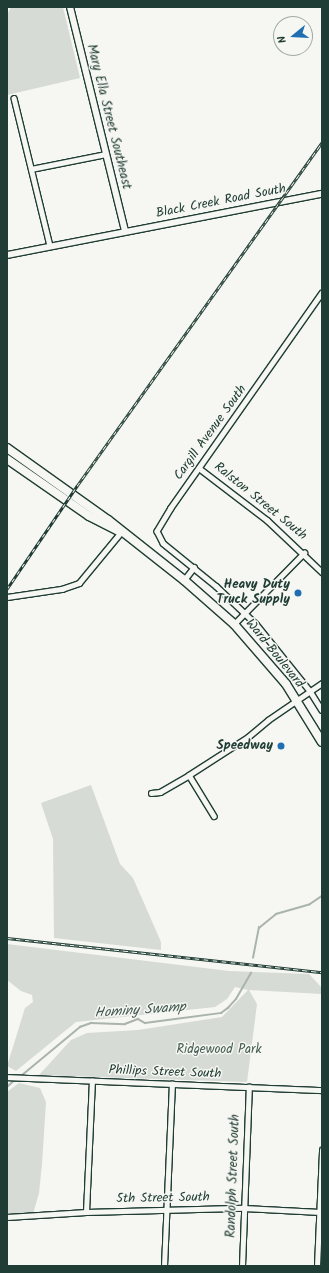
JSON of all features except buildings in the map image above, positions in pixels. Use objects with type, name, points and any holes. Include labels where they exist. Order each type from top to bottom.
[{"type":"highway","name":"Ward Boulevard","points":[[7,448],[108,520],[121,532],[184,580],[234,624],[266,659],[296,700],[322,742]]},
{"type":"highway","name":"Ward Boulevard","points":[[7,459],[89,516],[109,528],[121,532]]},
{"type":"street","name":"Mary Ella Street Southeast","points":[[70,7],[125,231]]},
{"type":"street","points":[[14,98],[50,246]]},
{"type":"street","points":[[31,169],[106,154]]},
{"type":"street","name":"Black Creek Road South","points":[[7,255],[322,194]]},
{"type":"street","name":"Cargill Avenue South","points":[[194,567],[163,543],[158,531],[322,293]]},
{"type":"street","name":"Ralston Street South","points":[[200,468],[304,553],[322,572]]},
{"type":"street","points":[[7,597],[62,589],[79,583],[121,532]]},
{"type":"street","points":[[234,624],[304,553]]},
{"type":"street","points":[[184,580],[194,567],[245,612],[310,691],[322,710]]},
{"type":"street","points":[[151,793],[160,792],[189,775],[248,737],[296,700],[322,683]]},
{"type":"street","points":[[189,775],[214,816]]},
{"type":"street","name":"Phillips Street South","points":[[7,1077],[322,1090]]},
{"type":"street","points":[[86,1212],[92,1081]]},
{"type":"street","points":[[164,1266],[172,1084]]},
{"type":"street","name":"Randolph Street South","points":[[242,1266],[249,1087]]},
{"type":"street","points":[[318,1266],[322,1150]]},
{"type":"street","name":"5th Street South","points":[[7,1217],[86,1212],[244,1208],[320,1212]]},
{"type":"green space","points":[[11,7],[63,7],[80,78],[7,95],[7,15]]},
{"type":"green space","points":[[91,785],[120,864],[133,878],[161,942],[161,950],[54,938],[53,839],[41,803]]},
{"type":"green space","name":"Ridgewood Park","points":[[7,944],[229,971],[309,974],[322,988],[322,994],[249,990],[257,1004],[247,1082],[39,1075],[71,1040],[87,1033],[138,1030],[222,1017],[248,990],[235,987],[227,999],[215,1007],[76,1022],[16,1071],[7,1066],[25,1008],[33,1002],[32,995],[21,991],[7,980]]},
{"type":"green space","points":[[19,1083],[40,1088],[46,1102],[42,1164],[39,1193],[33,1214],[7,1217],[7,1092]]},
{"type":"waterway","name":"Hominy Swamp","points":[[253,958],[259,928],[276,914],[310,904],[322,896]]},
{"type":"waterway","name":"Hominy Swamp","points":[[21,1076],[80,1027],[91,1023],[125,1024],[138,1019],[145,1023],[221,1013],[236,999],[251,973]]},
{"type":"waterway","name":"Hominy Swamp","points":[[7,1087],[16,1079]]},
{"type":"railway","points":[[7,589],[77,486],[322,143]]},
{"type":"railway","points":[[7,938],[322,972]]},
{"type":"place","name":"Heavy Duty Truck Supply","points":[[298,593]]},
{"type":"place","name":"Speedway","points":[[281,746]]}]
